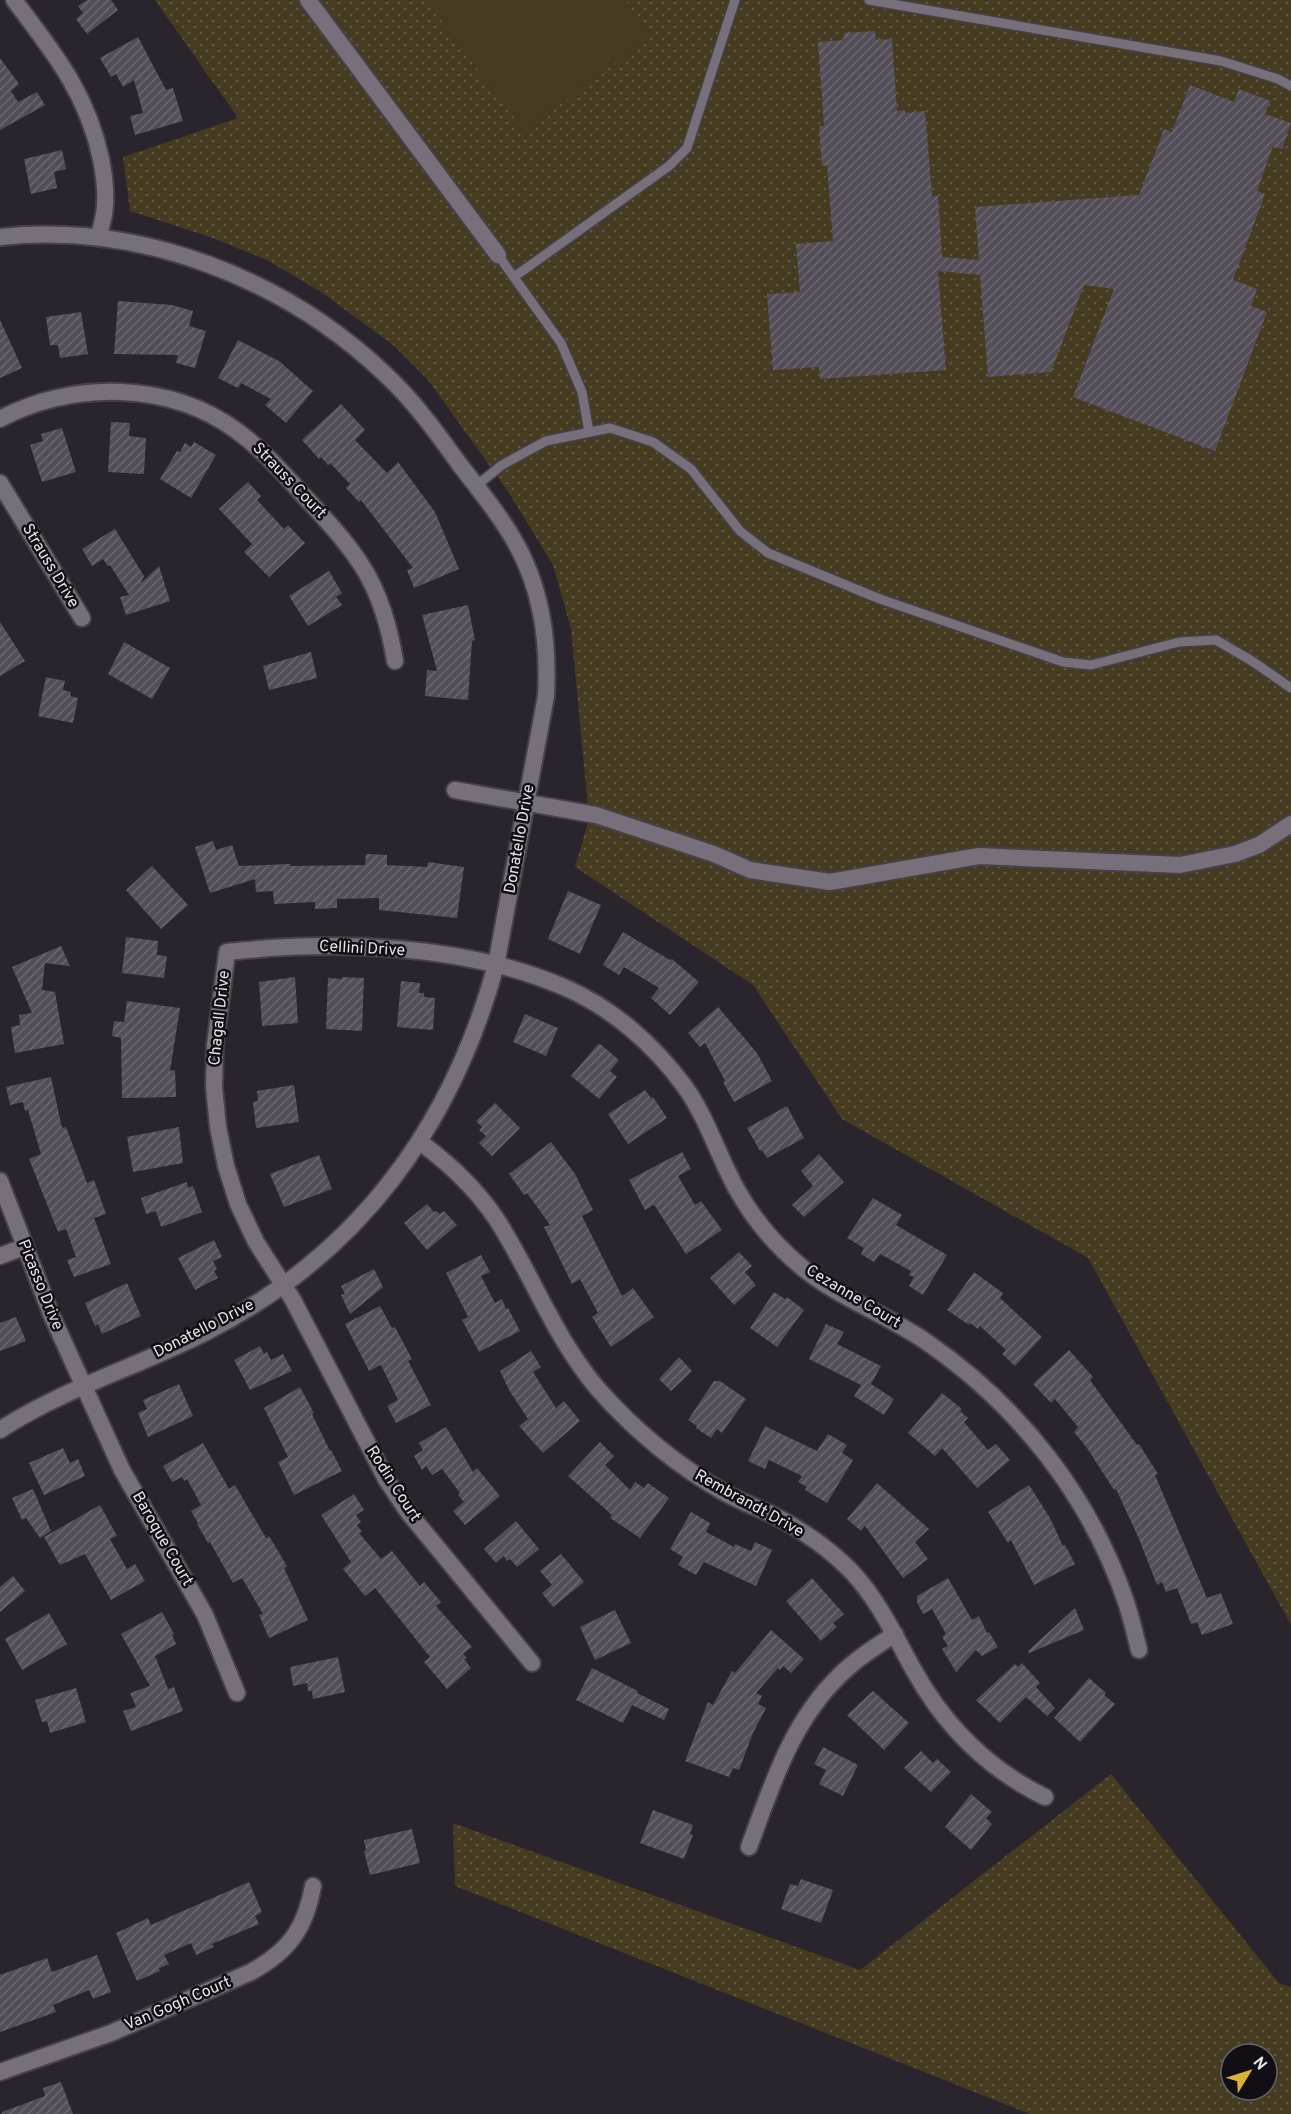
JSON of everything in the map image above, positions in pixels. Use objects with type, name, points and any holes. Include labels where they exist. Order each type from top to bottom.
[{"type":"street","points":[[14,0],[67,72],[84,104],[92,126],[103,171],[105,205],[99,236]]},
{"type":"street","points":[[308,0],[498,255]]},
{"type":"street","name":"Donatello Drive","points":[[0,237],[99,236],[165,250],[214,266],[262,286],[344,338],[386,375],[423,415],[510,534],[525,562],[537,595],[548,662],[546,696],[496,965],[486,1002],[469,1049],[446,1098],[420,1142],[392,1180],[359,1218],[321,1254],[283,1285],[208,1331],[40,1407],[0,1431]]},
{"type":"street","name":"Strauss Court","points":[[0,419],[17,410],[51,399],[83,393],[116,391],[150,395],[180,403],[207,414],[235,430],[262,451],[344,539],[363,565],[379,595],[389,627],[395,661]]},
{"type":"street","name":"Strauss Drive","points":[[0,483],[82,618]]},
{"type":"street","points":[[455,790],[596,815],[714,854],[750,870],[830,882],[979,856],[1180,865],[1235,854],[1259,845],[1291,824]]},
{"type":"street","name":"Cellini Drive","points":[[227,952],[326,945],[439,954],[496,965]]},
{"type":"street","name":"Chagall Drive","points":[[227,952],[215,1045],[214,1087],[218,1127],[226,1166],[238,1204],[256,1242],[283,1285]]},
{"type":"street","name":"Cezanne Court","points":[[496,965],[569,989],[602,1008],[634,1031],[662,1058],[686,1089],[706,1123],[735,1188],[755,1219],[777,1244],[804,1269],[834,1290],[926,1341],[964,1369],[1033,1437],[1063,1477],[1090,1520],[1126,1602],[1139,1650]]},
{"type":"street","name":"Rembrandt Drive","points":[[420,1142],[460,1174],[485,1202],[505,1231],[569,1349],[596,1387],[628,1421],[659,1449],[693,1474],[801,1531],[829,1551],[852,1572],[874,1599],[920,1681],[950,1725],[974,1750],[1001,1772],[1045,1797]]},
{"type":"street","name":"Picasso Drive","points":[[0,1181],[51,1314],[84,1387]]},
{"type":"street","points":[[0,1256],[24,1246]]},
{"type":"street","name":"Rodin Court","points":[[283,1285],[386,1479],[408,1512],[532,1663]]},
{"type":"street","name":"Baroque Court","points":[[84,1387],[122,1470],[205,1615],[237,1693]]},
{"type":"street","points":[[749,1847],[783,1756],[798,1727],[839,1675],[864,1654],[895,1634]]},
{"type":"street","name":"Van Gogh Court","points":[[0,2072],[111,2032],[251,1972],[271,1961],[288,1945],[300,1928],[309,1907],[313,1886]]},
{"type":"lane","points":[[514,277],[669,166],[687,148],[735,0]]},
{"type":"lane","points":[[869,0],[1221,61],[1278,79],[1291,86]]},
{"type":"lane","points":[[498,255],[561,343],[582,392],[589,432]]},
{"type":"lane","points":[[476,486],[502,465],[546,441],[610,428],[653,442],[691,469],[740,531],[768,553],[880,599],[1063,662],[1091,665],[1179,642],[1216,640],[1291,688]]},
{"type":"shaded area","points":[[155,0],[1291,0],[1291,1625],[1088,1258],[842,1119],[753,985],[575,867],[589,819],[571,629],[553,565],[509,493],[428,380],[393,345],[321,292],[267,260],[210,237],[130,211],[123,157],[238,118]]},
{"type":"shaded area","points":[[426,0],[625,0],[652,36],[524,131]]},
{"type":"shaded area","points":[[1111,1774],[1279,1983],[1291,1987],[1291,2114],[1030,2114],[455,1886],[453,1823],[860,1970]]},
{"type":"building","points":[[87,0],[111,0],[118,10],[87,34],[76,19],[83,13],[78,6]]},
{"type":"building","points":[[875,31],[876,40],[892,39],[897,111],[905,110],[905,113],[925,111],[932,196],[938,196],[942,257],[979,260],[975,207],[1139,195],[1164,129],[1172,132],[1190,85],[1234,102],[1239,89],[1270,101],[1265,114],[1291,123],[1282,149],[1273,146],[1257,191],[1265,194],[1233,280],[1257,289],[1251,306],[1267,312],[1215,451],[1073,397],[1114,289],[1084,285],[1051,372],[988,377],[980,275],[938,271],[946,370],[820,379],[819,367],[773,370],[767,294],[800,292],[796,244],[833,241],[827,165],[822,166],[819,126],[824,126],[818,42],[844,40],[844,33]]},
{"type":"building","points":[[138,37],[166,90],[173,88],[183,121],[135,135],[130,116],[143,113],[134,80],[123,87],[116,74],[111,77],[100,58]]},
{"type":"building","points":[[0,58],[19,84],[11,91],[18,102],[37,92],[45,105],[0,130]]},
{"type":"building","points":[[62,150],[66,169],[54,172],[57,188],[31,194],[24,159]]},
{"type":"building","points":[[118,301],[172,305],[193,311],[189,326],[206,331],[195,368],[176,363],[178,355],[114,354]]},
{"type":"building","points":[[81,312],[88,354],[60,358],[58,345],[50,345],[46,317]]},
{"type":"building","points":[[0,320],[22,368],[0,378]]},
{"type":"building","points":[[238,340],[279,361],[313,391],[286,423],[265,405],[271,399],[241,383],[238,388],[218,378]]},
{"type":"building","points":[[341,404],[365,430],[355,440],[387,473],[398,462],[435,512],[459,569],[414,588],[407,570],[413,568],[361,500],[359,502],[346,488],[350,484],[330,463],[328,465],[321,457],[319,459],[302,440]]},
{"type":"building","points":[[111,422],[130,423],[129,436],[146,438],[144,474],[108,472]]},
{"type":"building","points":[[62,428],[76,472],[42,482],[30,445],[43,441],[41,434]]},
{"type":"building","points":[[194,442],[216,455],[191,498],[160,479],[177,451],[180,452],[185,443],[191,447]]},
{"type":"building","points":[[248,482],[261,496],[257,500],[284,529],[288,525],[305,543],[269,577],[244,552],[252,544],[219,509]]},
{"type":"building","points":[[115,529],[144,576],[141,583],[159,566],[170,601],[126,615],[120,597],[129,595],[110,565],[108,566],[103,559],[92,566],[82,549]]},
{"type":"building","points":[[329,571],[342,593],[336,597],[342,605],[308,626],[289,596]]},
{"type":"building","points":[[468,605],[475,640],[472,641],[468,700],[425,696],[427,670],[437,671],[422,615]]},
{"type":"building","points":[[0,622],[25,661],[0,676]]},
{"type":"building","points":[[124,642],[170,668],[152,699],[108,674]]},
{"type":"building","points":[[311,652],[317,678],[269,690],[263,666]]},
{"type":"building","points":[[46,677],[65,681],[63,690],[71,692],[70,696],[78,698],[73,723],[38,716]]},
{"type":"building","points":[[213,841],[216,850],[232,845],[239,866],[365,865],[366,854],[387,855],[387,865],[427,867],[428,862],[464,867],[457,918],[379,910],[379,898],[337,899],[337,908],[315,909],[315,902],[274,904],[273,891],[256,892],[255,879],[210,893],[195,847]]},
{"type":"building","points":[[152,866],[188,905],[161,929],[126,890]]},
{"type":"building","points":[[568,891],[601,905],[580,954],[548,939]]},
{"type":"building","points":[[623,932],[670,960],[672,959],[699,982],[670,1015],[651,998],[659,988],[624,967],[619,975],[603,965]]},
{"type":"building","points":[[126,937],[158,941],[157,955],[167,956],[164,978],[122,973]]},
{"type":"building","points":[[61,946],[70,966],[45,963],[42,990],[55,992],[64,1044],[15,1053],[11,1027],[20,1025],[19,1015],[32,1013],[12,967]]},
{"type":"building","points":[[295,977],[298,1023],[262,1026],[259,982]]},
{"type":"building","points":[[342,977],[364,978],[362,1031],[326,1029],[328,978],[342,979]]},
{"type":"building","points":[[401,981],[420,983],[419,993],[424,993],[424,997],[435,998],[433,1030],[397,1027]]},
{"type":"building","points":[[127,1001],[180,1008],[170,1071],[175,1070],[176,1097],[122,1098],[121,1038],[112,1036],[114,1021],[124,1022]]},
{"type":"building","points":[[718,1007],[757,1053],[772,1081],[734,1102],[705,1043],[700,1047],[688,1033]]},
{"type":"building","points":[[525,1014],[558,1028],[546,1056],[513,1042]]},
{"type":"building","points":[[599,1043],[619,1060],[610,1071],[617,1077],[599,1099],[571,1076]]},
{"type":"building","points":[[51,1077],[62,1128],[66,1127],[87,1183],[94,1180],[106,1214],[94,1218],[111,1264],[74,1277],[67,1260],[76,1257],[66,1229],[58,1232],[29,1159],[41,1154],[28,1110],[25,1111],[23,1102],[10,1105],[6,1087]]},
{"type":"building","points":[[294,1085],[299,1122],[256,1128],[253,1102],[258,1101],[257,1091]]},
{"type":"building","points":[[645,1090],[651,1098],[653,1097],[667,1118],[628,1144],[608,1114]]},
{"type":"building","points":[[495,1103],[520,1128],[492,1156],[479,1143],[486,1136],[479,1130],[482,1127],[476,1121]]},
{"type":"building","points":[[787,1106],[804,1138],[767,1158],[762,1150],[760,1151],[747,1128]]},
{"type":"building","points":[[179,1127],[183,1163],[133,1172],[127,1137]]},
{"type":"building","points":[[551,1142],[575,1174],[593,1210],[582,1216],[622,1296],[633,1288],[654,1317],[611,1347],[592,1317],[598,1313],[580,1279],[572,1284],[544,1227],[550,1225],[527,1193],[524,1195],[509,1174]]},
{"type":"building","points":[[682,1152],[691,1169],[678,1176],[695,1205],[701,1201],[722,1230],[686,1254],[655,1206],[645,1210],[629,1180]]},
{"type":"building","points":[[819,1154],[844,1182],[804,1217],[792,1205],[813,1186],[801,1171]]},
{"type":"building","points":[[319,1155],[332,1189],[284,1207],[270,1174]]},
{"type":"building","points":[[187,1182],[188,1188],[193,1186],[202,1212],[161,1227],[156,1211],[146,1214],[141,1198]]},
{"type":"building","points":[[873,1198],[902,1215],[896,1225],[947,1255],[923,1295],[909,1286],[914,1277],[909,1275],[911,1271],[880,1254],[874,1262],[861,1254],[864,1248],[847,1238]]},
{"type":"building","points":[[427,1204],[434,1212],[440,1214],[444,1211],[457,1225],[427,1250],[404,1223]]},
{"type":"building","points":[[214,1240],[222,1257],[213,1261],[217,1269],[214,1271],[218,1278],[195,1290],[178,1258]]},
{"type":"building","points":[[739,1252],[752,1266],[745,1272],[756,1285],[734,1305],[710,1278]]},
{"type":"building","points":[[481,1255],[490,1272],[481,1276],[495,1303],[502,1299],[520,1331],[479,1352],[462,1320],[468,1317],[446,1273]]},
{"type":"building","points":[[374,1269],[383,1287],[350,1314],[341,1295],[345,1294],[341,1286]]},
{"type":"building","points":[[974,1272],[1003,1293],[1000,1298],[1042,1337],[1015,1366],[1002,1354],[1006,1350],[980,1326],[978,1329],[970,1323],[969,1325],[947,1310]]},
{"type":"building","points":[[127,1283],[141,1316],[102,1334],[98,1324],[95,1326],[85,1303]]},
{"type":"building","points":[[774,1292],[785,1299],[787,1297],[804,1310],[777,1347],[750,1328]]},
{"type":"building","points":[[380,1306],[392,1328],[395,1327],[412,1359],[408,1361],[431,1405],[396,1423],[387,1406],[398,1400],[381,1365],[369,1371],[345,1324]]},
{"type":"building","points":[[16,1317],[26,1341],[0,1351],[0,1323]]},
{"type":"building","points":[[826,1324],[844,1332],[837,1344],[881,1366],[871,1384],[894,1399],[884,1415],[854,1396],[861,1385],[809,1359]]},
{"type":"building","points":[[260,1346],[271,1360],[283,1354],[292,1371],[250,1390],[234,1360]]},
{"type":"building","points":[[1069,1350],[1093,1377],[1090,1380],[1137,1445],[1139,1444],[1158,1474],[1155,1475],[1207,1598],[1221,1593],[1233,1624],[1202,1635],[1197,1622],[1191,1624],[1177,1588],[1166,1592],[1162,1582],[1157,1585],[1116,1489],[1114,1490],[1074,1432],[1078,1427],[1055,1399],[1051,1403],[1033,1384]]},
{"type":"building","points":[[531,1351],[541,1367],[533,1372],[556,1408],[564,1401],[580,1421],[543,1453],[519,1426],[528,1419],[500,1371]]},
{"type":"building","points":[[679,1357],[692,1371],[671,1391],[659,1379]]},
{"type":"building","points":[[714,1381],[720,1381],[746,1399],[722,1433],[717,1429],[711,1438],[688,1420]]},
{"type":"building","points":[[179,1384],[193,1416],[148,1437],[138,1413],[147,1409],[143,1400]]},
{"type":"building","points":[[300,1387],[342,1471],[294,1495],[278,1462],[288,1457],[264,1408]]},
{"type":"building","points":[[942,1393],[962,1409],[960,1411],[968,1418],[964,1422],[988,1450],[996,1444],[1010,1460],[977,1488],[942,1448],[935,1456],[908,1433]]},
{"type":"building","points":[[765,1426],[817,1451],[828,1434],[847,1445],[842,1453],[853,1460],[827,1503],[805,1490],[807,1487],[798,1482],[802,1476],[769,1460],[765,1469],[748,1461]]},
{"type":"building","points":[[446,1427],[473,1472],[477,1468],[500,1496],[465,1525],[453,1511],[464,1502],[458,1495],[460,1493],[442,1469],[432,1475],[426,1466],[422,1470],[414,1456],[423,1450],[419,1443]]},
{"type":"building","points":[[600,1442],[614,1456],[605,1465],[630,1490],[635,1482],[644,1488],[648,1483],[669,1498],[640,1538],[610,1518],[612,1515],[568,1476]]},
{"type":"building","points":[[203,1443],[229,1489],[235,1485],[266,1538],[269,1536],[287,1566],[284,1568],[308,1620],[269,1638],[259,1615],[263,1614],[242,1578],[233,1583],[197,1524],[191,1511],[201,1505],[187,1479],[184,1481],[182,1477],[172,1482],[163,1466]]},
{"type":"building","points":[[63,1448],[70,1463],[78,1459],[85,1476],[44,1495],[29,1463]]},
{"type":"building","points":[[877,1483],[929,1529],[915,1542],[928,1559],[903,1578],[865,1526],[861,1531],[847,1519]]},
{"type":"building","points":[[1029,1485],[1075,1564],[1034,1585],[1011,1540],[1008,1543],[988,1512]]},
{"type":"building","points":[[33,1489],[51,1531],[40,1538],[26,1518],[22,1520],[12,1498]]},
{"type":"building","points":[[354,1494],[364,1510],[356,1515],[361,1522],[357,1525],[362,1532],[359,1533],[381,1559],[392,1551],[420,1586],[424,1582],[441,1602],[436,1606],[472,1647],[463,1654],[471,1668],[447,1689],[424,1662],[430,1657],[375,1588],[365,1596],[343,1569],[351,1562],[321,1515]]},
{"type":"building","points":[[100,1505],[117,1536],[110,1539],[127,1569],[135,1564],[145,1581],[111,1600],[85,1554],[60,1565],[44,1537]]},
{"type":"building","points":[[691,1512],[710,1523],[706,1532],[734,1547],[735,1544],[751,1551],[755,1542],[772,1550],[756,1586],[704,1562],[696,1575],[678,1565],[683,1557],[670,1549]]},
{"type":"building","points":[[516,1521],[539,1549],[517,1567],[510,1559],[507,1561],[504,1556],[496,1563],[484,1549]]},
{"type":"building","points":[[561,1554],[584,1582],[553,1607],[542,1593],[552,1585],[540,1571]]},
{"type":"building","points":[[13,1576],[25,1591],[0,1612],[0,1587]]},
{"type":"building","points":[[812,1578],[844,1614],[833,1623],[837,1627],[821,1641],[786,1601]]},
{"type":"building","points":[[948,1578],[972,1620],[979,1616],[987,1633],[989,1632],[998,1647],[982,1656],[976,1650],[956,1672],[942,1649],[948,1646],[942,1637],[946,1634],[932,1609],[923,1614],[917,1602],[917,1596]]},
{"type":"building","points":[[1075,1608],[1084,1630],[1029,1653],[1028,1651]]},
{"type":"building","points":[[615,1610],[631,1643],[595,1660],[580,1627]]},
{"type":"building","points":[[162,1612],[174,1634],[172,1635],[176,1644],[155,1656],[168,1689],[174,1687],[183,1711],[131,1731],[123,1711],[136,1707],[130,1693],[150,1686],[121,1634]]},
{"type":"building","points":[[49,1613],[67,1644],[22,1670],[5,1639]]},
{"type":"building","points":[[771,1630],[804,1659],[791,1673],[783,1666],[780,1670],[778,1668],[756,1693],[762,1696],[758,1704],[766,1708],[753,1733],[739,1770],[733,1768],[729,1777],[685,1761],[708,1702],[713,1705],[732,1671],[735,1673]]},
{"type":"building","points":[[338,1657],[345,1692],[313,1699],[312,1691],[308,1691],[307,1683],[293,1686],[290,1667]]},
{"type":"building","points":[[1022,1663],[1040,1683],[1036,1687],[1055,1708],[1047,1716],[1026,1697],[1000,1723],[976,1700],[1015,1664],[1018,1667]]},
{"type":"building","points":[[592,1668],[669,1709],[664,1720],[632,1705],[623,1723],[576,1700]]},
{"type":"building","points":[[1089,1678],[1115,1704],[1080,1742],[1054,1718]]},
{"type":"building","points":[[76,1688],[86,1722],[50,1733],[47,1721],[42,1722],[35,1700]]},
{"type":"building","points":[[873,1691],[909,1723],[884,1750],[847,1715]]},
{"type":"building","points":[[823,1747],[858,1765],[843,1796],[819,1784],[826,1770],[814,1764]]},
{"type":"building","points":[[921,1751],[933,1763],[937,1759],[951,1772],[931,1792],[904,1768]]},
{"type":"building","points":[[971,1794],[992,1812],[986,1818],[992,1824],[971,1850],[945,1827]]},
{"type":"building","points":[[653,1810],[693,1825],[690,1834],[693,1835],[684,1859],[640,1843]]},
{"type":"building","points":[[412,1829],[420,1863],[370,1875],[364,1851],[366,1850],[364,1840]]},
{"type":"building","points":[[801,1879],[833,1890],[821,1923],[781,1909],[790,1884],[798,1886]]},
{"type":"building","points":[[249,1882],[262,1912],[255,1916],[259,1924],[212,1944],[214,1947],[196,1955],[191,1943],[164,1955],[169,1964],[159,1968],[160,1971],[137,1981],[116,1933],[148,1918],[151,1925]]},
{"type":"building","points":[[97,1955],[111,1992],[93,1999],[89,1990],[53,2005],[56,2012],[0,2032],[0,1975],[47,1958],[52,1972]]},
{"type":"building","points":[[61,2082],[73,2114],[2,2114],[2,2112],[45,2096],[43,2088]]}]
